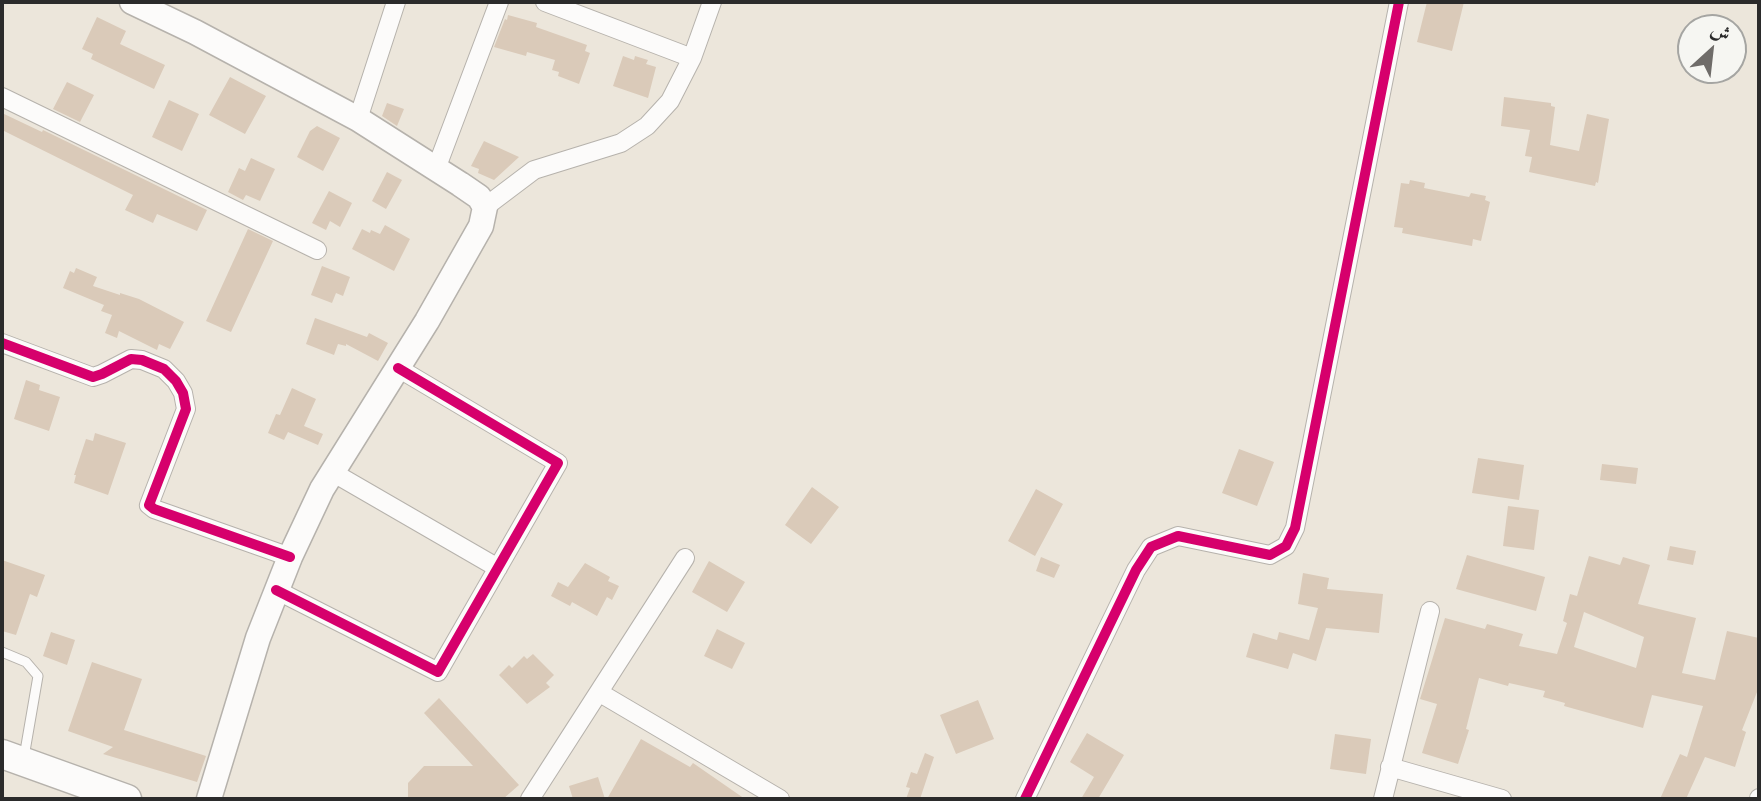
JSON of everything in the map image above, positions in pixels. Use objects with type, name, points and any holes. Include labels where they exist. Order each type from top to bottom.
[{"type":"main road","points":[[132,2],[358,118],[479,197],[485,207],[481,226],[398,368],[322,489],[290,557],[258,638],[209,799]]},
{"type":"main road","points":[[13,758],[127,799]]},
{"type":"street","points":[[358,118],[396,2]]},
{"type":"street","points":[[436,169],[499,2]]},
{"type":"street","points":[[545,2],[692,58]]},
{"type":"street","points":[[485,207],[534,170],[621,143],[647,126],[670,102],[692,58],[712,2]]},
{"type":"street","points":[[1025,799],[1136,570],[1151,547],[1178,536],[1270,555],[1286,546],[1295,528],[1399,2]]},
{"type":"street","points":[[2,97],[317,250]]},
{"type":"street","points":[[2,343],[93,377],[131,359],[142,360],[164,369],[183,393],[186,410],[149,505],[290,557]]},
{"type":"street","points":[[276,590],[438,672],[558,463],[398,368]]},
{"type":"street","points":[[332,472],[498,568]]},
{"type":"street","points":[[530,799],[685,558]]},
{"type":"street","points":[[1383,799],[1430,611]]},
{"type":"street","points":[[600,693],[780,799]]},
{"type":"street","points":[[1390,767],[1502,799]]},
{"type":"lane","points":[[2,652],[26,662],[38,677],[13,758]]},
{"type":"building","points":[[1427,2],[1464,2],[1452,51],[1417,42]]},
{"type":"building","points":[[508,15],[537,23],[536,27],[587,45],[585,51],[590,53],[579,84],[558,76],[559,72],[552,70],[555,60],[527,52],[526,56],[494,47]]},
{"type":"building","points":[[97,17],[126,31],[120,44],[165,65],[154,89],[91,59],[93,54],[82,49]]},
{"type":"building","points":[[623,56],[634,60],[635,56],[648,60],[646,64],[656,67],[648,98],[613,86]]},
{"type":"building","points":[[230,77],[266,96],[245,134],[209,115]]},
{"type":"building","points":[[67,82],[94,95],[80,122],[53,109]]},
{"type":"building","points":[[1504,97],[1551,103],[1551,106],[1555,107],[1550,145],[1579,151],[1587,114],[1609,119],[1598,183],[1596,182],[1595,186],[1529,172],[1532,157],[1525,156],[1530,130],[1501,126]]},
{"type":"building","points":[[169,100],[199,114],[182,151],[152,137]]},
{"type":"building","points":[[387,103],[404,109],[397,126],[382,116]]},
{"type":"building","points":[[2,113],[42,132],[43,130],[207,210],[197,231],[157,214],[153,223],[125,210],[133,195],[2,130]]},
{"type":"building","points":[[317,126],[340,138],[323,171],[297,157],[310,131]]},
{"type":"building","points":[[484,141],[519,157],[494,180],[478,173],[479,169],[471,166]]},
{"type":"building","points":[[251,158],[275,169],[260,201],[246,195],[243,200],[228,192],[239,168],[245,171]]},
{"type":"building","points":[[387,172],[402,180],[386,209],[372,201]]},
{"type":"building","points":[[1410,180],[1425,183],[1424,188],[1469,197],[1471,193],[1486,196],[1485,200],[1490,202],[1481,241],[1473,239],[1472,246],[1402,233],[1403,228],[1394,227],[1401,183],[1409,184]]},
{"type":"building","points":[[329,191],[352,203],[340,227],[330,221],[326,230],[312,223]]},
{"type":"building","points":[[385,225],[410,239],[394,271],[352,249],[362,229],[380,234]]},
{"type":"building","points":[[248,229],[273,241],[231,332],[206,321]]},
{"type":"building","points":[[322,266],[350,277],[343,296],[336,293],[332,303],[311,295]]},
{"type":"building","points":[[76,268],[97,277],[93,286],[139,299],[184,322],[170,349],[159,344],[157,350],[119,331],[117,338],[105,333],[112,315],[101,311],[104,305],[63,288],[70,271],[74,273]]},
{"type":"building","points":[[315,318],[367,337],[369,333],[388,343],[378,361],[346,344],[338,344],[334,355],[306,344]]},
{"type":"building","points":[[26,380],[40,385],[39,390],[60,397],[49,431],[14,419]]},
{"type":"building","points":[[292,388],[316,399],[304,426],[323,434],[318,445],[288,432],[284,440],[268,433],[276,414],[280,415]]},
{"type":"building","points":[[95,433],[126,443],[108,495],[74,483],[74,475],[86,439],[93,441]]},
{"type":"building","points":[[1239,449],[1274,462],[1257,506],[1222,493]]},
{"type":"building","points":[[1478,458],[1524,465],[1519,500],[1472,493]]},
{"type":"building","points":[[1602,464],[1638,468],[1636,484],[1600,480]]},
{"type":"building","points":[[812,487],[839,507],[811,544],[785,525]]},
{"type":"building","points":[[1036,489],[1063,504],[1035,556],[1008,541]]},
{"type":"building","points":[[1508,506],[1539,510],[1534,550],[1503,546]]},
{"type":"building","points":[[1670,546],[1696,551],[1693,565],[1667,560]]},
{"type":"building","points":[[1467,555],[1545,577],[1536,611],[1456,589]]},
{"type":"building","points":[[1589,556],[1620,565],[1623,557],[1650,565],[1638,604],[1696,618],[1682,673],[1715,680],[1727,631],[1759,638],[1759,687],[1742,730],[1746,732],[1735,767],[1705,757],[1686,799],[1660,799],[1680,754],[1687,757],[1703,706],[1652,695],[1643,728],[1564,706],[1565,703],[1543,697],[1545,691],[1509,683],[1508,686],[1479,678],[1466,729],[1469,730],[1458,764],[1422,753],[1437,704],[1420,699],[1445,618],[1485,629],[1487,624],[1523,634],[1519,646],[1557,654],[1567,623],[1563,621],[1570,594],[1577,596]],"holes":[[[1584,612],[1644,637],[1636,668],[1574,647]]]},
{"type":"building","points":[[1041,557],[1060,565],[1054,578],[1036,571]]},
{"type":"building","points":[[2,560],[45,575],[37,597],[30,594],[16,635],[2,631]]},
{"type":"building","points":[[709,561],[745,582],[727,612],[692,592]]},
{"type":"building","points":[[585,563],[610,577],[608,581],[619,586],[612,600],[607,597],[597,616],[572,602],[570,606],[551,596],[558,582],[568,587]]},
{"type":"building","points":[[1303,573],[1329,578],[1327,589],[1383,594],[1379,633],[1326,628],[1316,661],[1293,653],[1288,669],[1246,657],[1253,633],[1277,640],[1279,632],[1309,640],[1318,608],[1298,604]]},
{"type":"building","points":[[717,629],[745,643],[732,669],[704,656]]},
{"type":"building","points":[[51,632],[75,640],[67,665],[43,656]]},
{"type":"building","points":[[533,654],[554,675],[546,683],[550,687],[527,704],[499,675],[509,665],[512,668],[524,656],[527,659]]},
{"type":"building","points":[[92,662],[142,679],[124,730],[206,756],[197,782],[103,754],[113,747],[68,731]]},
{"type":"building","points":[[439,698],[519,785],[503,799],[408,799],[408,783],[424,766],[473,766],[424,713]]},
{"type":"building","points":[[978,700],[994,739],[956,754],[940,715]]},
{"type":"building","points":[[1087,733],[1124,755],[1098,799],[1081,799],[1094,777],[1070,762]]},
{"type":"building","points":[[1335,734],[1371,739],[1366,774],[1330,769]]},
{"type":"building","points":[[641,739],[690,767],[693,763],[745,799],[607,799]]},
{"type":"building","points":[[925,753],[934,757],[920,799],[906,799],[910,788],[906,787],[911,772],[917,774]]},
{"type":"building","points":[[598,777],[605,799],[573,799],[569,786]]},
{"type":"cycle path","points":[[1025,799],[1136,570],[1151,547],[1178,536],[1270,555],[1286,546],[1295,528],[1399,2]]},
{"type":"cycle path","points":[[2,343],[93,377],[131,359],[142,360],[164,369],[183,393],[186,409],[149,505],[290,557]]},
{"type":"cycle path","points":[[276,590],[438,672],[558,463],[398,368]]}]
